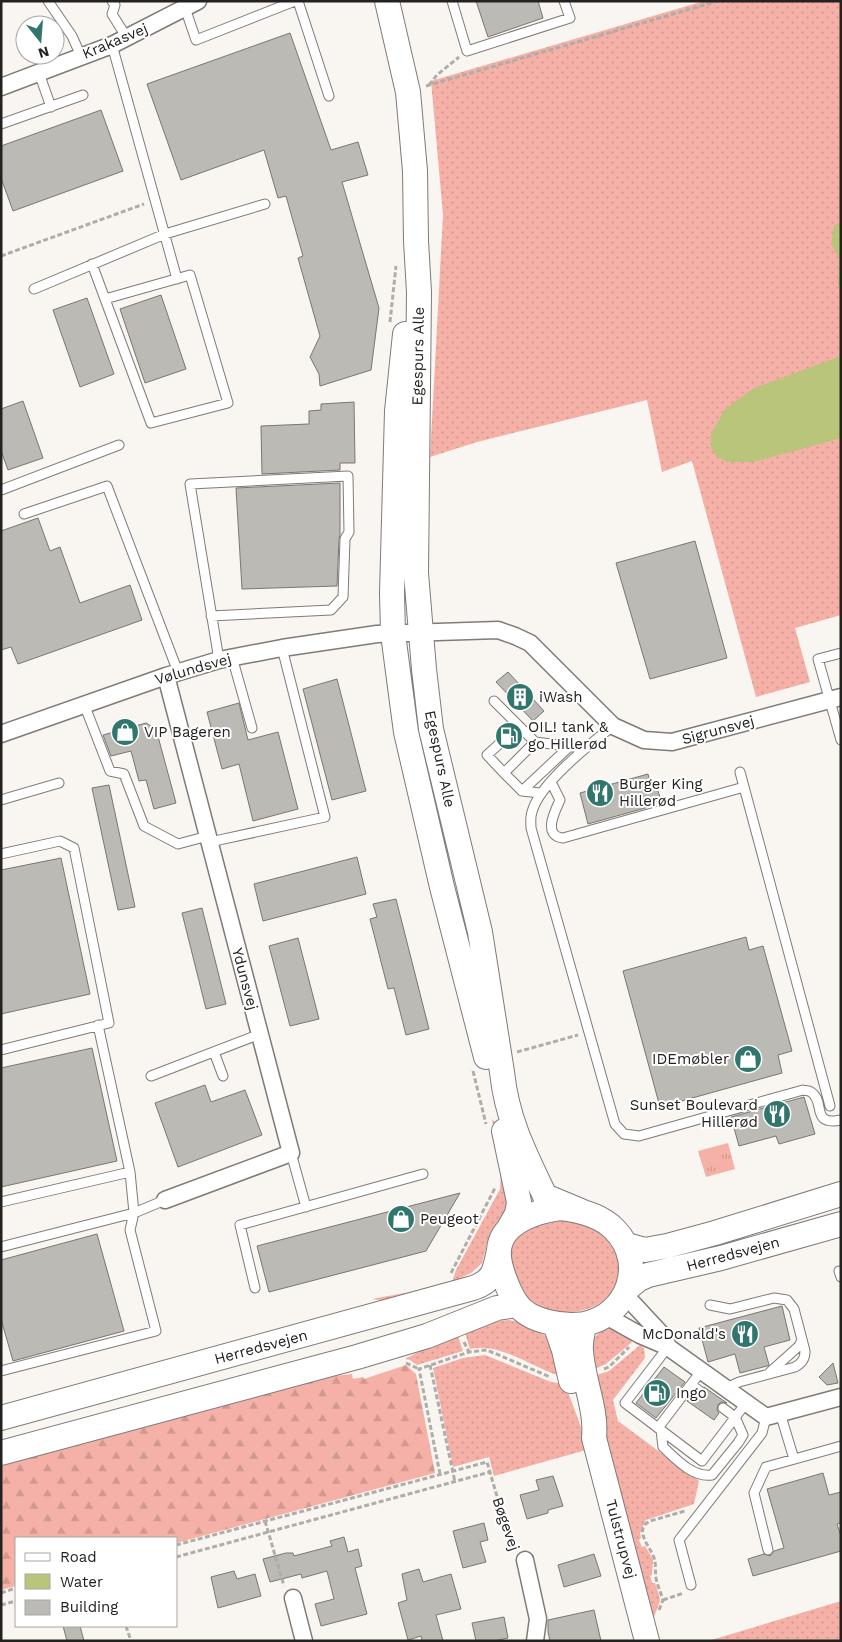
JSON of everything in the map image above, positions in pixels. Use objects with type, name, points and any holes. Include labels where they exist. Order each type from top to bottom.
[{"type":"street","name":"Egespurs Alle","points":[[387,1],[418,89],[415,171],[419,292],[416,573],[430,729],[480,932],[504,1095],[516,1135],[545,1196],[581,1210]]},
{"type":"street","name":"Krakasvej","points":[[1,87],[120,42],[191,5]]},
{"type":"street","name":"Egespurs Alle","points":[[416,241],[397,411],[393,634],[406,732],[442,887],[500,1113],[519,1202],[517,1214],[509,1228]]},
{"type":"street","name":"Sigrunsvej","points":[[393,634],[498,630],[515,636],[530,643],[614,726],[644,740],[672,742],[835,698]]},
{"type":"street","name":"Vølundsvej","points":[[1,734],[172,674],[225,659],[282,648],[377,634],[393,634]]},
{"type":"street","name":"Ydunsvej","points":[[172,674],[209,839],[291,1153]]},
{"type":"street","points":[[165,1200],[291,1153]]},
{"type":"street","name":"Herredsvejen","points":[[627,1245],[645,1250],[666,1246],[841,1194]]},
{"type":"street","points":[[595,1320],[618,1305],[626,1292],[631,1274],[627,1245],[615,1229],[581,1210],[560,1208],[543,1210],[526,1216],[509,1228],[502,1237],[499,1250],[502,1272],[517,1305],[540,1320],[555,1324],[595,1320],[668,1346],[746,1403],[773,1415],[841,1396]]},
{"type":"street","name":"Herredsvejen","points":[[626,1292],[639,1279],[648,1274],[721,1258],[841,1224]]},
{"type":"street","name":"Herredsvejen","points":[[1,1418],[480,1286],[491,1278],[495,1271],[499,1250]]},
{"type":"street","points":[[626,1292],[665,1338],[668,1346]]},
{"type":"street","points":[[1,1454],[357,1357],[427,1336],[497,1308],[517,1305]]},
{"type":"street","name":"Tulstrupvej","points":[[595,1320],[581,1350],[577,1376],[584,1424],[594,1438],[647,1641]]},
{"type":"street","name":"Tulstrupvej","points":[[555,1324],[564,1350],[577,1376]]},
{"type":"street","name":"Bøgevej","points":[[525,1560],[538,1619],[535,1641]]},
{"type":"street","points":[[293,1598],[304,1641]]},
{"type":"lane","points":[[48,1],[72,36],[81,56]]},
{"type":"lane","points":[[191,5],[196,40],[294,1]]},
{"type":"lane","points":[[298,1],[330,96]]},
{"type":"lane","points":[[452,1],[467,51],[570,18],[564,1]]},
{"type":"lane","points":[[116,3],[112,14],[155,200],[176,279]]},
{"type":"lane","points":[[38,73],[50,107]]},
{"type":"lane","points":[[1,124],[83,95]]},
{"type":"lane","points":[[34,289],[165,234],[265,204]]},
{"type":"lane","points":[[92,264],[151,423],[228,404],[190,275],[105,299]]},
{"type":"lane","points":[[1,490],[119,446]]},
{"type":"lane","points":[[212,616],[331,610],[343,597],[345,539],[349,532],[348,476],[190,484],[212,616],[225,659],[252,728]]},
{"type":"lane","points":[[24,514],[107,486],[172,674]]},
{"type":"lane","points":[[84,704],[110,771],[124,774],[144,826],[178,844],[325,817],[282,648]]},
{"type":"lane","points":[[841,653],[818,659],[835,698],[841,740]]},
{"type":"lane","points":[[494,701],[535,742],[584,748]]},
{"type":"lane","points":[[519,726],[487,755],[522,791],[540,793]]},
{"type":"lane","points":[[614,726],[584,748],[540,793],[531,813],[531,828],[615,1124],[624,1134],[639,1136],[803,1090],[810,1092],[814,1097],[823,1119],[830,1122],[841,1120]]},
{"type":"lane","points":[[504,773],[535,742]]},
{"type":"lane","points":[[522,791],[570,746]]},
{"type":"lane","points":[[740,772],[830,1106]]},
{"type":"lane","points":[[1,800],[59,782]]},
{"type":"lane","points":[[552,782],[560,800],[553,814],[552,828],[559,838],[744,786]]},
{"type":"lane","points":[[1,854],[60,842],[74,848],[108,1023],[1,1050]]},
{"type":"lane","points":[[1,1371],[156,1331],[130,1230],[134,1213],[130,1172],[98,1025]]},
{"type":"lane","points":[[151,1076],[260,1034]]},
{"type":"lane","points":[[214,1052],[222,1076]]},
{"type":"lane","points":[[291,1153],[306,1207]]},
{"type":"lane","points":[[1,1202],[130,1172]]},
{"type":"lane","points":[[256,1288],[240,1226],[423,1174]]},
{"type":"lane","points":[[1,1247],[134,1213],[165,1200]]},
{"type":"lane","points":[[710,1305],[730,1309],[774,1298],[782,1298],[791,1304],[794,1309],[802,1340],[805,1357],[801,1364],[739,1382],[726,1388]]},
{"type":"lane","points":[[768,1374],[800,1346],[802,1340]]},
{"type":"lane","points":[[668,1346],[626,1403],[702,1461],[746,1403]]},
{"type":"lane","points":[[702,1370],[660,1429],[663,1447],[679,1462],[696,1473],[707,1476],[712,1475],[742,1438],[742,1431],[736,1417],[723,1408]]},
{"type":"lane","points":[[691,1384],[700,1391]]},
{"type":"lane","points":[[773,1415],[794,1459]]},
{"type":"lane","points":[[691,1585],[679,1540],[762,1433],[773,1415]]},
{"type":"lane","points":[[768,1550],[754,1493],[766,1467],[841,1446]]},
{"type":"path","points":[[418,89],[718,1]]},
{"type":"path","points":[[418,89],[467,51]]},
{"type":"path","points":[[1,256],[155,200]]},
{"type":"path","points":[[389,330],[396,262]]},
{"type":"path","points":[[499,1057],[589,1032]]},
{"type":"path","points":[[472,1069],[487,1126]]},
{"type":"path","points":[[450,1295],[448,1286],[451,1272],[497,1183]]},
{"type":"path","points":[[458,1324],[469,1352]]},
{"type":"path","points":[[440,1474],[419,1369],[469,1352],[487,1350],[557,1380],[598,1372],[609,1367],[640,1335]]},
{"type":"path","points":[[430,1365],[451,1471],[455,1482]]},
{"type":"path","name":"Bøgevej","points":[[451,1471],[487,1462],[514,1555],[525,1560]]},
{"type":"path","points":[[178,1544],[451,1471]]},
{"type":"path","points":[[178,1556],[490,1472]]},
{"type":"path","points":[[656,1614],[663,1600],[656,1578],[657,1562],[642,1534],[646,1522],[696,1507],[705,1507]]},
{"type":"path","points":[[265,1521],[285,1590],[293,1598]]},
{"type":"path","points":[[1,1593],[15,1588]]},
{"type":"path","points":[[1,1605],[15,1601]]},
{"type":"path","points":[[126,1627],[130,1641]]},
{"type":"green space","points":[[704,1],[841,1],[841,615],[795,628],[810,682],[756,697],[692,461],[662,472],[647,400],[477,442],[430,457],[443,215],[431,81]]},
{"type":"green space","points":[[492,1119],[498,1127],[507,1206],[489,1237],[482,1263],[471,1273],[452,1282],[456,1270],[500,1189],[501,1171]]},
{"type":"green space","points":[[728,1143],[735,1169],[706,1177],[698,1151]]},
{"type":"green space","points":[[548,1220],[579,1222],[598,1231],[611,1243],[618,1258],[619,1273],[614,1288],[604,1300],[589,1309],[563,1312],[552,1311],[537,1305],[521,1291],[509,1275],[513,1241],[526,1230]]},
{"type":"green space","points":[[443,1283],[444,1285],[386,1301],[372,1299],[410,1292]]},
{"type":"green space","points":[[509,1320],[518,1322],[546,1336],[552,1344],[560,1376],[504,1352],[493,1349],[470,1349],[465,1333],[496,1321]]},
{"type":"green space","points":[[611,1328],[617,1329],[633,1339],[631,1343],[606,1364],[592,1370],[590,1343],[599,1333]]},
{"type":"green space","points":[[458,1336],[463,1351],[417,1365],[405,1359],[428,1347]]},
{"type":"green space","points":[[640,1345],[644,1348],[645,1358],[613,1400],[618,1421],[699,1481],[694,1504],[646,1520],[640,1533],[641,1538],[639,1540],[642,1547],[645,1546],[653,1559],[652,1575],[650,1576],[652,1583],[655,1583],[660,1598],[654,1617],[651,1617],[591,1377],[609,1371]]},
{"type":"green space","points":[[485,1355],[551,1382],[565,1384],[581,1427],[586,1450],[494,1476],[489,1457],[453,1467],[433,1368],[463,1358]]},
{"type":"green space","points":[[406,1365],[416,1374],[435,1473],[178,1542],[178,1537],[15,1537],[15,1586],[1,1590],[1,1466],[317,1378],[352,1374],[353,1379],[363,1377],[364,1379]]},
{"type":"green space","points":[[841,1601],[841,1641],[708,1641]]},
{"type":"water","points":[[841,222],[841,288],[838,285],[839,258],[831,243],[834,226]]},
{"type":"water","points":[[841,356],[841,438],[754,462],[727,462],[716,456],[710,445],[711,434],[725,409],[754,388]]},
{"type":"building","points":[[476,1],[538,1],[543,18],[488,37]]},
{"type":"building","points":[[290,33],[331,150],[358,142],[368,175],[342,182],[379,308],[371,370],[320,386],[319,374],[310,357],[320,336],[298,258],[303,256],[286,196],[278,198],[264,150],[181,180],[147,84]]},
{"type":"building","points":[[101,110],[123,171],[13,211],[1,178],[1,146]]},
{"type":"building","points":[[161,295],[186,369],[145,383],[120,309]]},
{"type":"building","points":[[87,298],[114,374],[80,387],[53,310]]},
{"type":"building","points":[[23,401],[43,458],[8,470],[1,451],[1,409]]},
{"type":"building","points":[[354,402],[355,463],[340,463],[340,470],[262,474],[261,426],[309,424],[309,411],[321,410],[321,404]]},
{"type":"building","points":[[340,483],[340,535],[337,586],[242,589],[236,488]]},
{"type":"building","points":[[38,518],[50,551],[60,547],[80,603],[130,585],[142,620],[18,664],[11,647],[1,650],[1,531]]},
{"type":"building","points":[[695,541],[727,658],[650,679],[616,563]]},
{"type":"building","name":"iWash","points":[[508,672],[544,711],[533,721],[496,682]]},
{"type":"building","points":[[337,679],[366,791],[332,800],[303,689]]},
{"type":"building","points":[[239,703],[248,740],[278,732],[298,809],[253,821],[239,764],[222,769],[207,712]]},
{"type":"building","points":[[146,723],[156,729],[176,803],[154,809],[146,780],[139,781],[131,751],[111,756],[103,735]]},
{"type":"building","points":[[648,774],[651,786],[656,785],[661,800],[655,802],[656,805],[588,824],[580,793]]},
{"type":"building","points":[[109,785],[135,907],[118,910],[92,788]]},
{"type":"building","points":[[357,857],[366,894],[263,921],[254,884]]},
{"type":"building","points":[[61,858],[90,994],[1,1014],[1,870]]},
{"type":"building","points":[[396,899],[429,1029],[406,1035],[394,988],[388,989],[370,919],[377,917],[373,904]]},
{"type":"building","points":[[202,908],[226,1004],[206,1009],[182,913]]},
{"type":"building","points":[[746,937],[749,950],[763,946],[792,1051],[778,1055],[782,1073],[660,1107],[623,971]]},
{"type":"building","points":[[298,938],[319,1019],[290,1026],[269,946]]},
{"type":"building","points":[[92,1048],[117,1161],[1,1187],[1,1068]]},
{"type":"building","points":[[205,1085],[211,1102],[245,1090],[262,1135],[178,1167],[155,1103]]},
{"type":"building","points":[[804,1097],[815,1134],[779,1144],[776,1136],[739,1146],[731,1117]]},
{"type":"building","name":"Peugeot","points":[[460,1193],[426,1251],[269,1292],[257,1246]]},
{"type":"building","points":[[97,1234],[124,1331],[13,1361],[1,1319],[1,1260]]},
{"type":"building","name":"McDonald's","points":[[782,1306],[790,1340],[764,1347],[769,1365],[740,1373],[735,1354],[708,1362],[699,1328]]},
{"type":"building","points":[[833,1363],[838,1383],[827,1385],[819,1377]]},
{"type":"building","points":[[664,1367],[685,1382],[656,1418],[636,1403]]},
{"type":"building","points":[[704,1387],[727,1403],[721,1402],[718,1405],[717,1410],[719,1413],[714,1420],[687,1401],[692,1393],[699,1397],[703,1396],[706,1392]]},
{"type":"building","points":[[823,1473],[829,1495],[841,1492],[841,1523],[837,1524],[841,1536],[841,1551],[753,1576],[748,1559],[764,1554],[770,1556],[774,1551],[784,1548],[767,1489]]},
{"type":"building","points":[[553,1476],[563,1506],[527,1519],[520,1495],[539,1490],[536,1480]]},
{"type":"building","points":[[484,1523],[488,1540],[480,1542],[486,1562],[463,1568],[453,1531]]},
{"type":"building","points":[[344,1537],[348,1552],[358,1549],[362,1566],[355,1568],[367,1614],[321,1626],[315,1604],[334,1599],[327,1571],[302,1578],[301,1574],[270,1582],[263,1559],[286,1553],[293,1553],[294,1556],[332,1546],[330,1541]]},
{"type":"building","points":[[594,1554],[601,1576],[564,1587],[558,1565]]},
{"type":"building","points":[[419,1569],[423,1582],[451,1574],[461,1609],[436,1615],[443,1641],[422,1641],[421,1636],[408,1640],[398,1603],[407,1600],[402,1574]]},
{"type":"building","points":[[234,1571],[237,1579],[255,1574],[261,1596],[218,1608],[211,1577]]},
{"type":"building","points":[[594,1610],[601,1641],[550,1641],[548,1620]]},
{"type":"building","points":[[504,1617],[508,1638],[494,1641],[476,1641],[472,1623]]},
{"type":"building","points":[[63,1627],[80,1627],[84,1641],[67,1641]]},
{"type":"place","name":"iWash","points":[[520,697]]},
{"type":"place","name":"VIP Bageren","points":[[125,732]]},
{"type":"place","name":"OIL! tank & go Hillerød","points":[[509,736]]},
{"type":"place","name":"Burger King Hillerød","points":[[600,793]]},
{"type":"place","name":"IDEmøbler","points":[[748,1059]]},
{"type":"place","name":"Sunset Boulevard Hillerød","points":[[777,1114]]},
{"type":"place","name":"Peugeot","points":[[401,1219]]},
{"type":"place","name":"McDonald's","points":[[745,1334]]},
{"type":"place","name":"Ingo","points":[[657,1393]]}]
